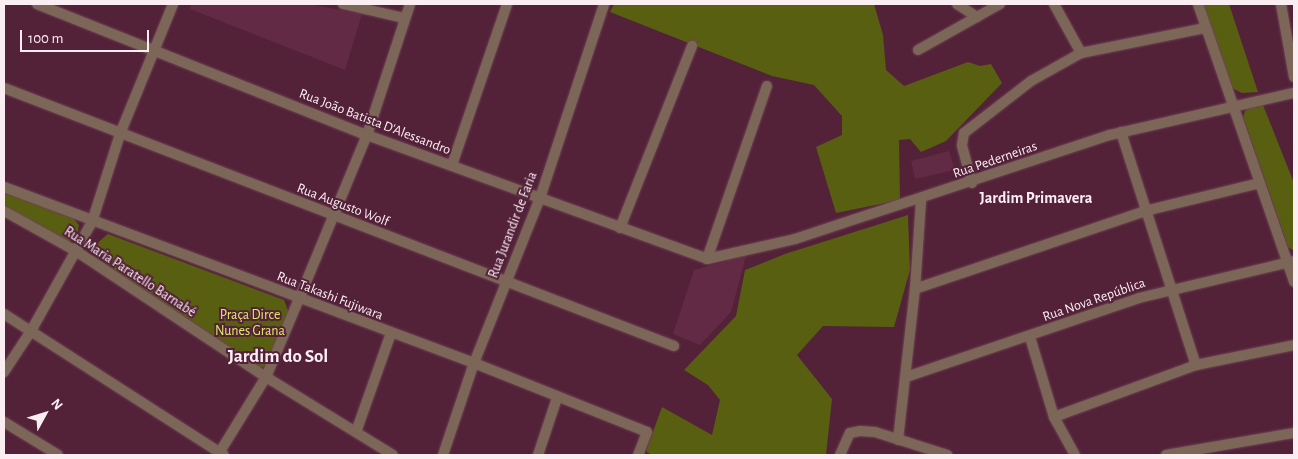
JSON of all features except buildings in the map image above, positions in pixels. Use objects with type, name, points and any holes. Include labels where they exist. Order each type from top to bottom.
[{"type":"street","name":"Rua João Batista D'Alessandro","points":[[37,4],[367,135],[706,259]]},
{"type":"street","points":[[4,372],[31,331],[92,222],[120,134],[173,4]]},
{"type":"street","points":[[343,4],[404,18]]},
{"type":"street","points":[[4,314],[221,454],[266,377],[300,299],[367,135],[410,4]]},
{"type":"street","points":[[452,166],[507,4]]},
{"type":"street","name":"Rua Jurandir de Faria","points":[[443,455],[474,363],[540,198],[604,4]]},
{"type":"street","points":[[957,4],[976,17]]},
{"type":"street","points":[[918,50],[1000,4]]},
{"type":"street","points":[[1054,4],[1081,53]]},
{"type":"street","points":[[1198,4],[1260,183],[1291,262],[1294,282]]},
{"type":"street","points":[[1281,4],[1294,77]]},
{"type":"street","points":[[972,182],[962,145],[964,133],[1031,81],[1081,53],[1205,28]]},
{"type":"street","points":[[620,228],[692,46]]},
{"type":"street","points":[[706,259],[768,86]]},
{"type":"street","name":"Rua Augusto Wolf","points":[[4,88],[674,346]]},
{"type":"street","name":"Rua Pederneiras","points":[[706,259],[795,239],[921,200],[1121,132],[1294,93]]},
{"type":"street","points":[[1121,132],[1196,365]]},
{"type":"street","points":[[915,289],[1145,211],[1260,183]]},
{"type":"street","name":"Rua Takashi Fujiwara","points":[[4,188],[474,363],[557,398],[646,432],[638,455]]},
{"type":"street","points":[[898,440],[915,289],[921,200]]},
{"type":"street","name":"Rua Maria Paratello Barnabé","points":[[4,211],[76,252],[266,377],[393,455]]},
{"type":"street","name":"Rua Nova República","points":[[906,377],[1030,337],[1139,298],[1291,262]]},
{"type":"street","points":[[356,432],[392,334]]},
{"type":"street","points":[[1030,337],[1054,416],[1075,455]]},
{"type":"street","points":[[1054,416],[1196,365],[1294,344]]},
{"type":"street","points":[[538,455],[557,398]]},
{"type":"street","points":[[4,422],[58,455]]},
{"type":"street","points":[[840,455],[850,433],[875,432],[947,455]]},
{"type":"street","points":[[1166,455],[1199,452],[1294,433]]},
{"type":"shaded area","points":[[191,4],[308,4],[362,14],[345,70],[190,9]]},
{"type":"shaded area","points":[[949,151],[955,170],[915,179],[911,161]]},
{"type":"shaded area","points":[[746,256],[731,312],[700,345],[673,334],[694,270]]},
{"type":"green space","points":[[614,4],[874,4],[883,35],[886,70],[904,86],[968,62],[980,66],[991,64],[1002,83],[946,141],[921,152],[910,139],[899,140],[900,200],[836,213],[816,147],[842,135],[842,116],[814,85],[772,76],[610,12]]},
{"type":"green space","points":[[1202,4],[1229,4],[1258,92],[1242,93],[1232,88]]},
{"type":"green space","points":[[1263,105],[1294,183],[1294,251],[1288,247],[1243,117],[1246,109]]},
{"type":"green space","points":[[4,191],[74,219],[79,225],[77,237],[67,243],[4,205]]},
{"type":"green space","points":[[908,215],[910,270],[894,327],[823,326],[797,355],[832,399],[826,455],[651,455],[646,451],[662,407],[712,435],[720,400],[708,385],[684,370],[736,316],[745,270],[785,254]]},
{"type":"green space","name":"Praça Dirce Nunes Grana","points":[[108,234],[284,300],[289,313],[266,366],[260,368],[93,259],[96,244]]},
{"type":"district","name":"Jardim Primavera","points":[[1036,198]]},
{"type":"district","name":"Jardim do Sol","points":[[278,357]]}]
